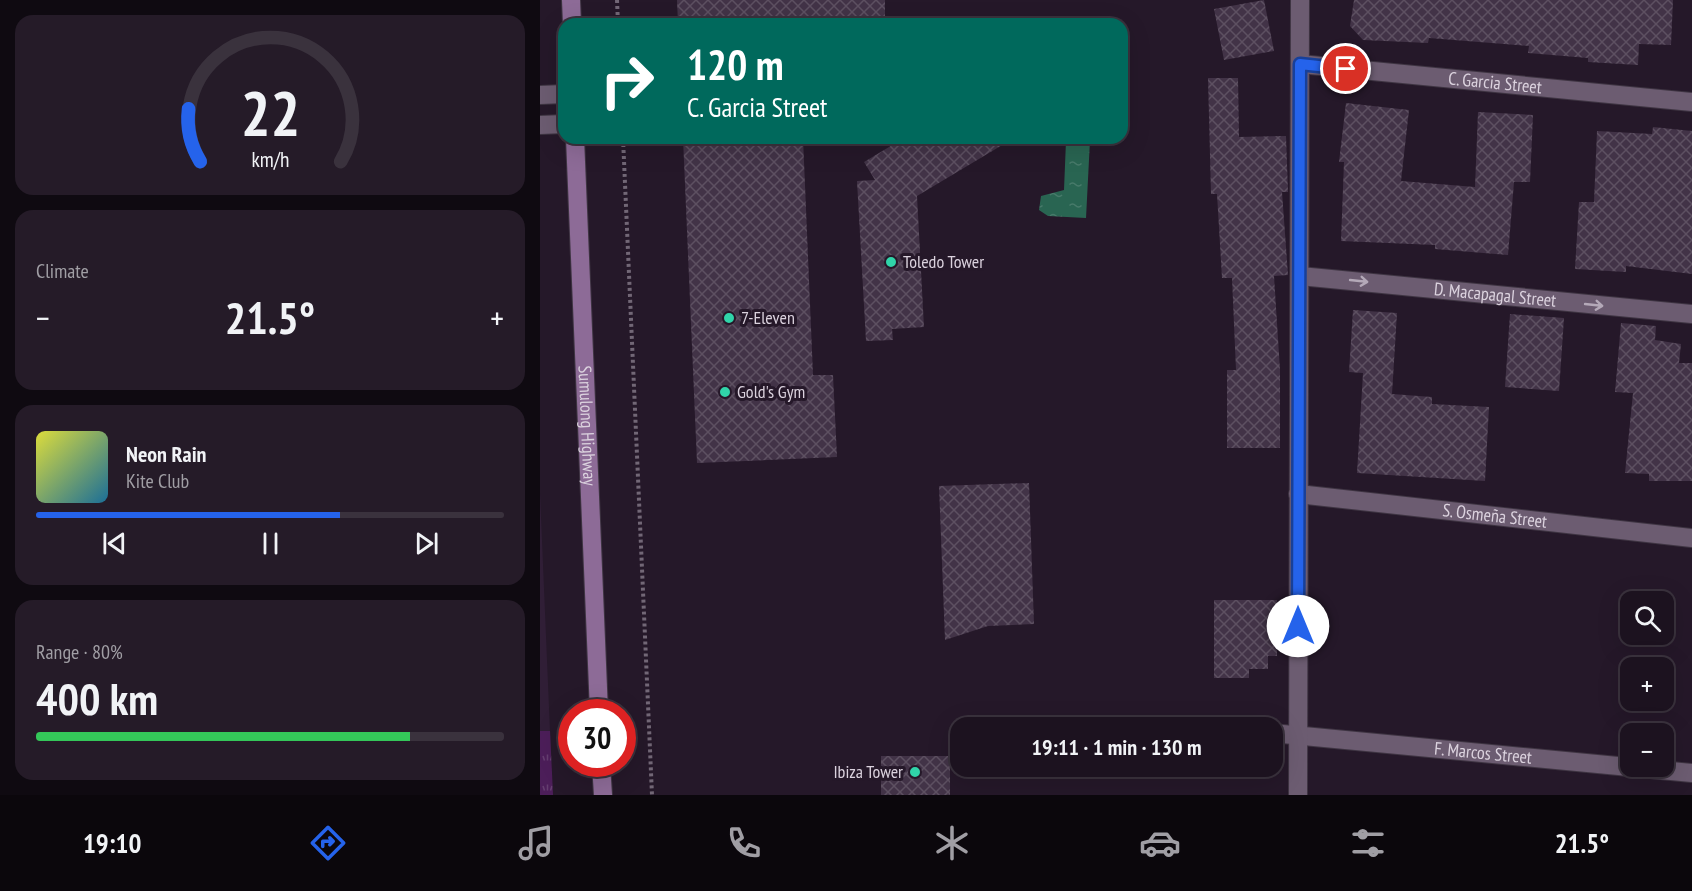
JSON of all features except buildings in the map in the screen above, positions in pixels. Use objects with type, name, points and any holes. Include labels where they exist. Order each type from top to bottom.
[{"type":"main road","points":[[571,0],[572,18]]},
{"type":"main road","name":"Sumulong Highway","points":[[575,144],[598,699]]},
{"type":"main road","points":[[602,777],[603,795]]},
{"type":"street","points":[[1298,795],[1300,0]]},
{"type":"street","name":"C. Garcia Street","points":[[1300,64],[1692,102]]},
{"type":"street","points":[[540,95],[558,94]]},
{"type":"street","points":[[540,125],[558,124]]},
{"type":"street","name":"D. Macapagal Street","points":[[1300,276],[1692,314]]},
{"type":"street","name":"S. Osmeña Street","points":[[1298,494],[1692,538]]},
{"type":"street","name":"F. Marcos Street","points":[[1283,734],[1692,773]]},
{"type":"path","points":[[617,0],[618,18]]},
{"type":"path","points":[[623,144],[652,795]]},
{"type":"shaded area","points":[[540,493],[550,731],[552,795],[540,795]]},
{"type":"green space","points":[[540,731],[550,731],[553,795],[540,795]]},
{"type":"water","points":[[1066,144],[1090,144],[1086,218],[1048,216],[1039,210],[1041,196],[1064,190]]},
{"type":"place","name":"Toledo Tower","points":[[891,262]]},
{"type":"place","name":"7-Eleven","points":[[729,318]]},
{"type":"place","name":"Gold's Gym","points":[[725,392]]},
{"type":"place","name":"Ibiza Tower","points":[[915,772]]},
{"type":"route","points":[[1298,626],[1300,64],[1346,69]]}]
